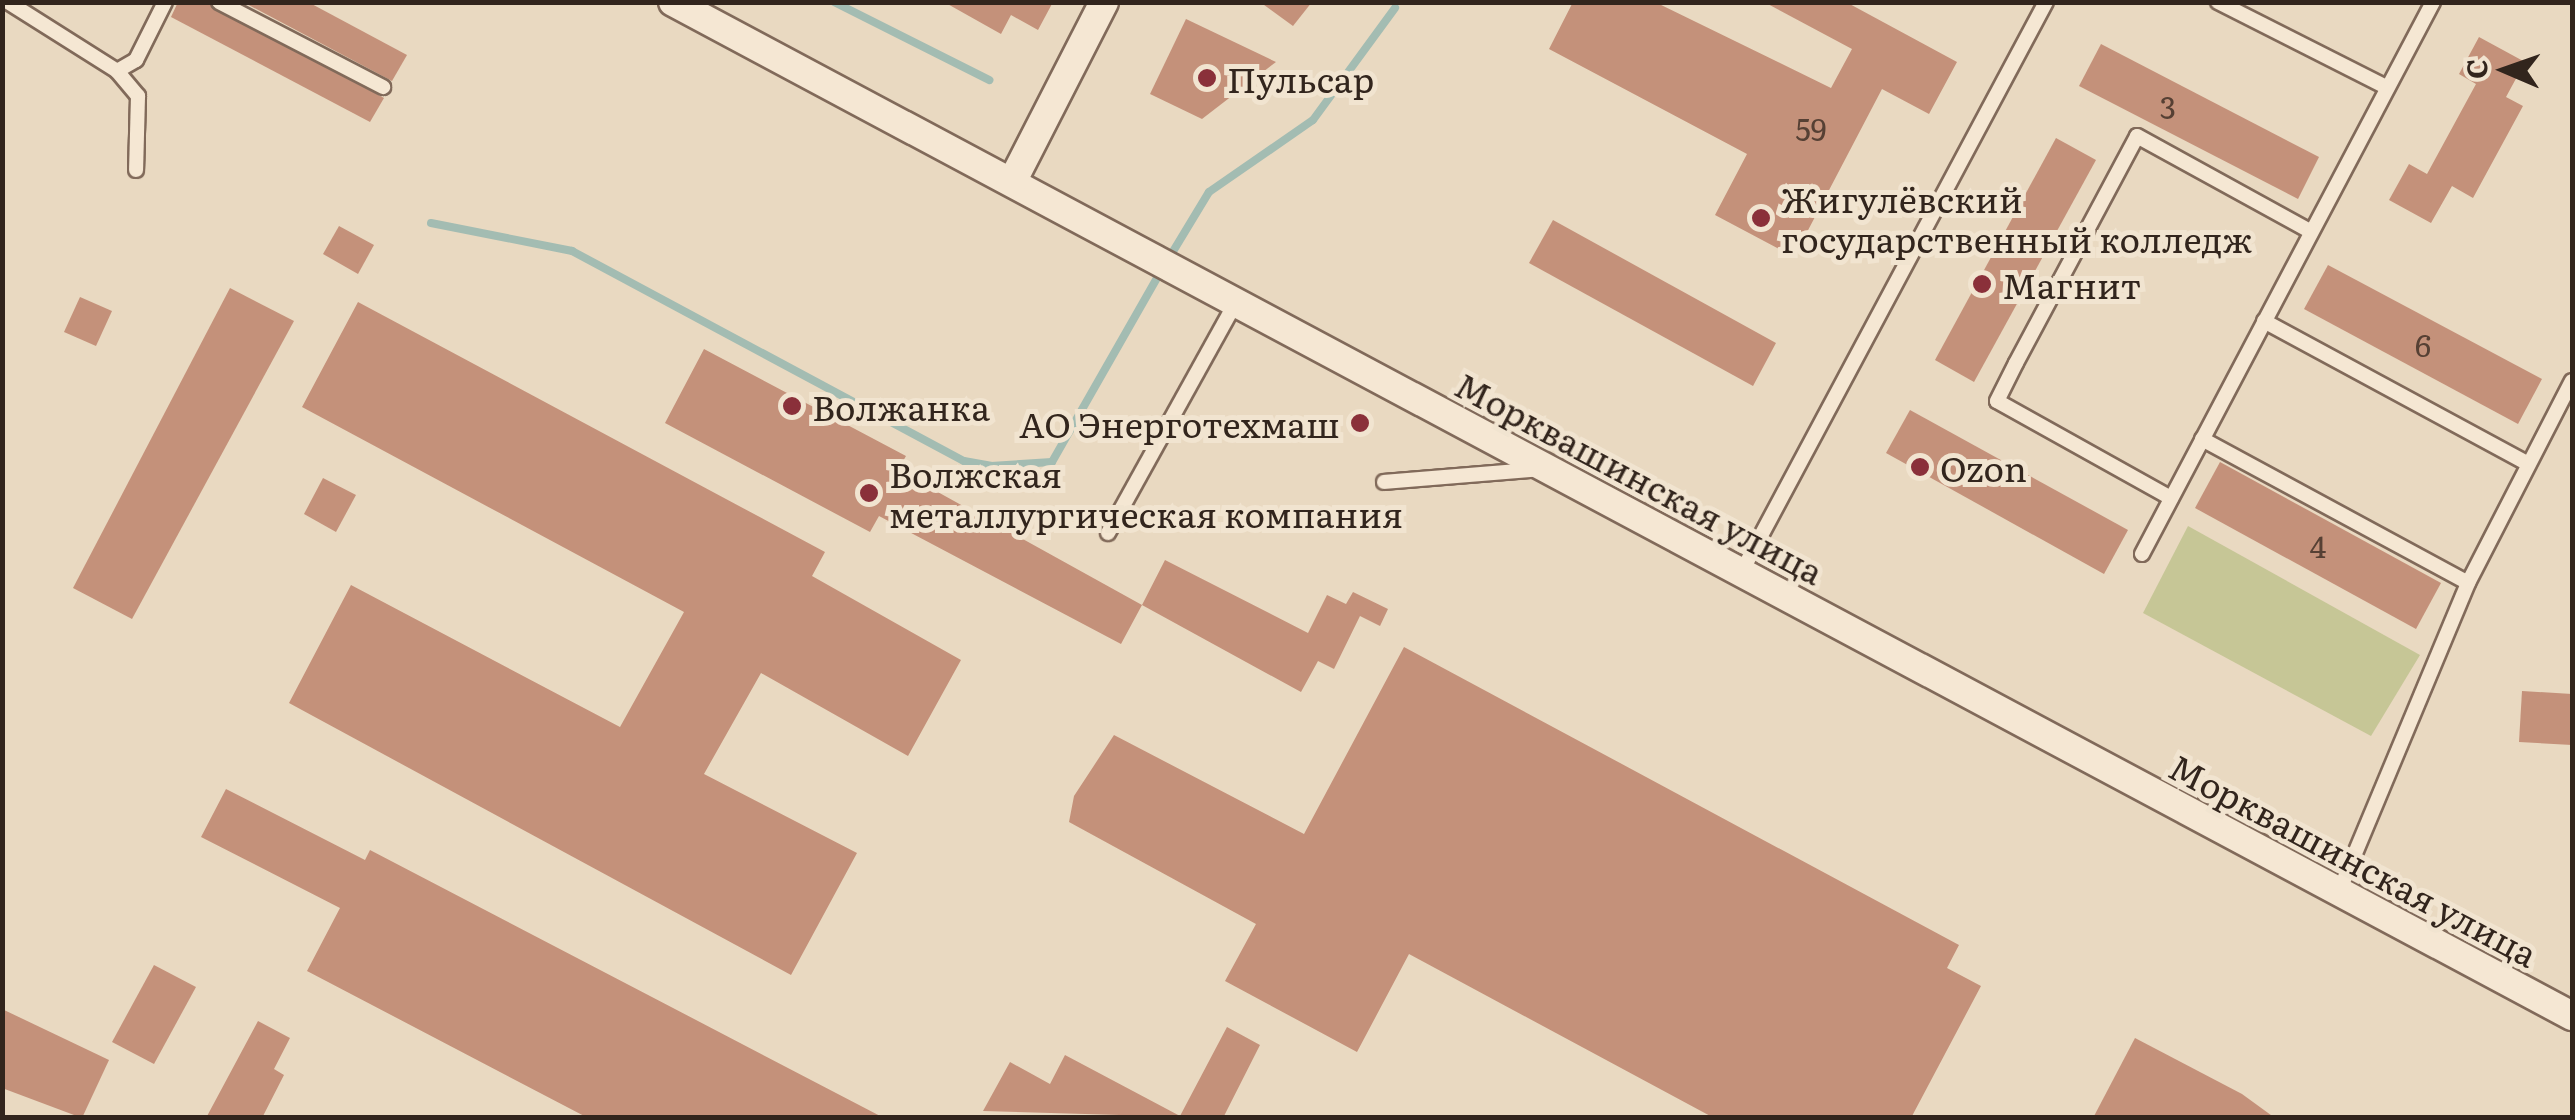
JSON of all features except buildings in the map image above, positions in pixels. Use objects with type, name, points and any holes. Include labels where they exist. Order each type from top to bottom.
[{"type":"street","name":"Морквашинская улица","points":[[672,2],[2338,895],[2572,1016]]},
{"type":"street","points":[[1012,182],[1104,2]]},
{"type":"lane","points":[[8,2],[116,71],[138,96],[136,170]]},
{"type":"lane","points":[[116,71],[136,60],[165,2]]},
{"type":"lane","points":[[219,2],[383,86]]},
{"type":"lane","points":[[1741,574],[2046,2]]},
{"type":"lane","points":[[2218,2],[2386,86]]},
{"type":"lane","points":[[2142,554],[2433,2]]},
{"type":"lane","points":[[2171,498],[1997,400],[2010,375],[2137,136],[2310,231]]},
{"type":"lane","points":[[1108,533],[1236,302]]},
{"type":"lane","points":[[2264,321],[2525,462]]},
{"type":"lane","points":[[2338,895],[2468,583],[2525,462],[2572,381]]},
{"type":"lane","points":[[2202,439],[2468,583]]},
{"type":"lane","points":[[1384,482],[1546,469]]},
{"type":"green space","points":[[2188,526],[2420,655],[2371,736],[2143,613]]},
{"type":"waterway","points":[[834,2],[989,80]]},
{"type":"waterway","points":[[1169,258],[1209,192],[1313,120],[1395,8]]},
{"type":"waterway","points":[[431,223],[572,251],[964,461],[991,466],[1052,462],[1162,269]]},
{"type":"place","name":"Пульсар","points":[[1207,78]]},
{"type":"place","name":"Жигулёвский государственный колледж","points":[[1761,218]]},
{"type":"place","name":"Магнит","points":[[1982,284]]},
{"type":"place","name":"Волжанка","points":[[792,406]]},
{"type":"place","name":"АО Энерготехмаш","points":[[1360,423]]},
{"type":"place","name":"Ozon","points":[[1920,467]]},
{"type":"place","name":"Волжская металлургическая компания","points":[[869,493]]}]
